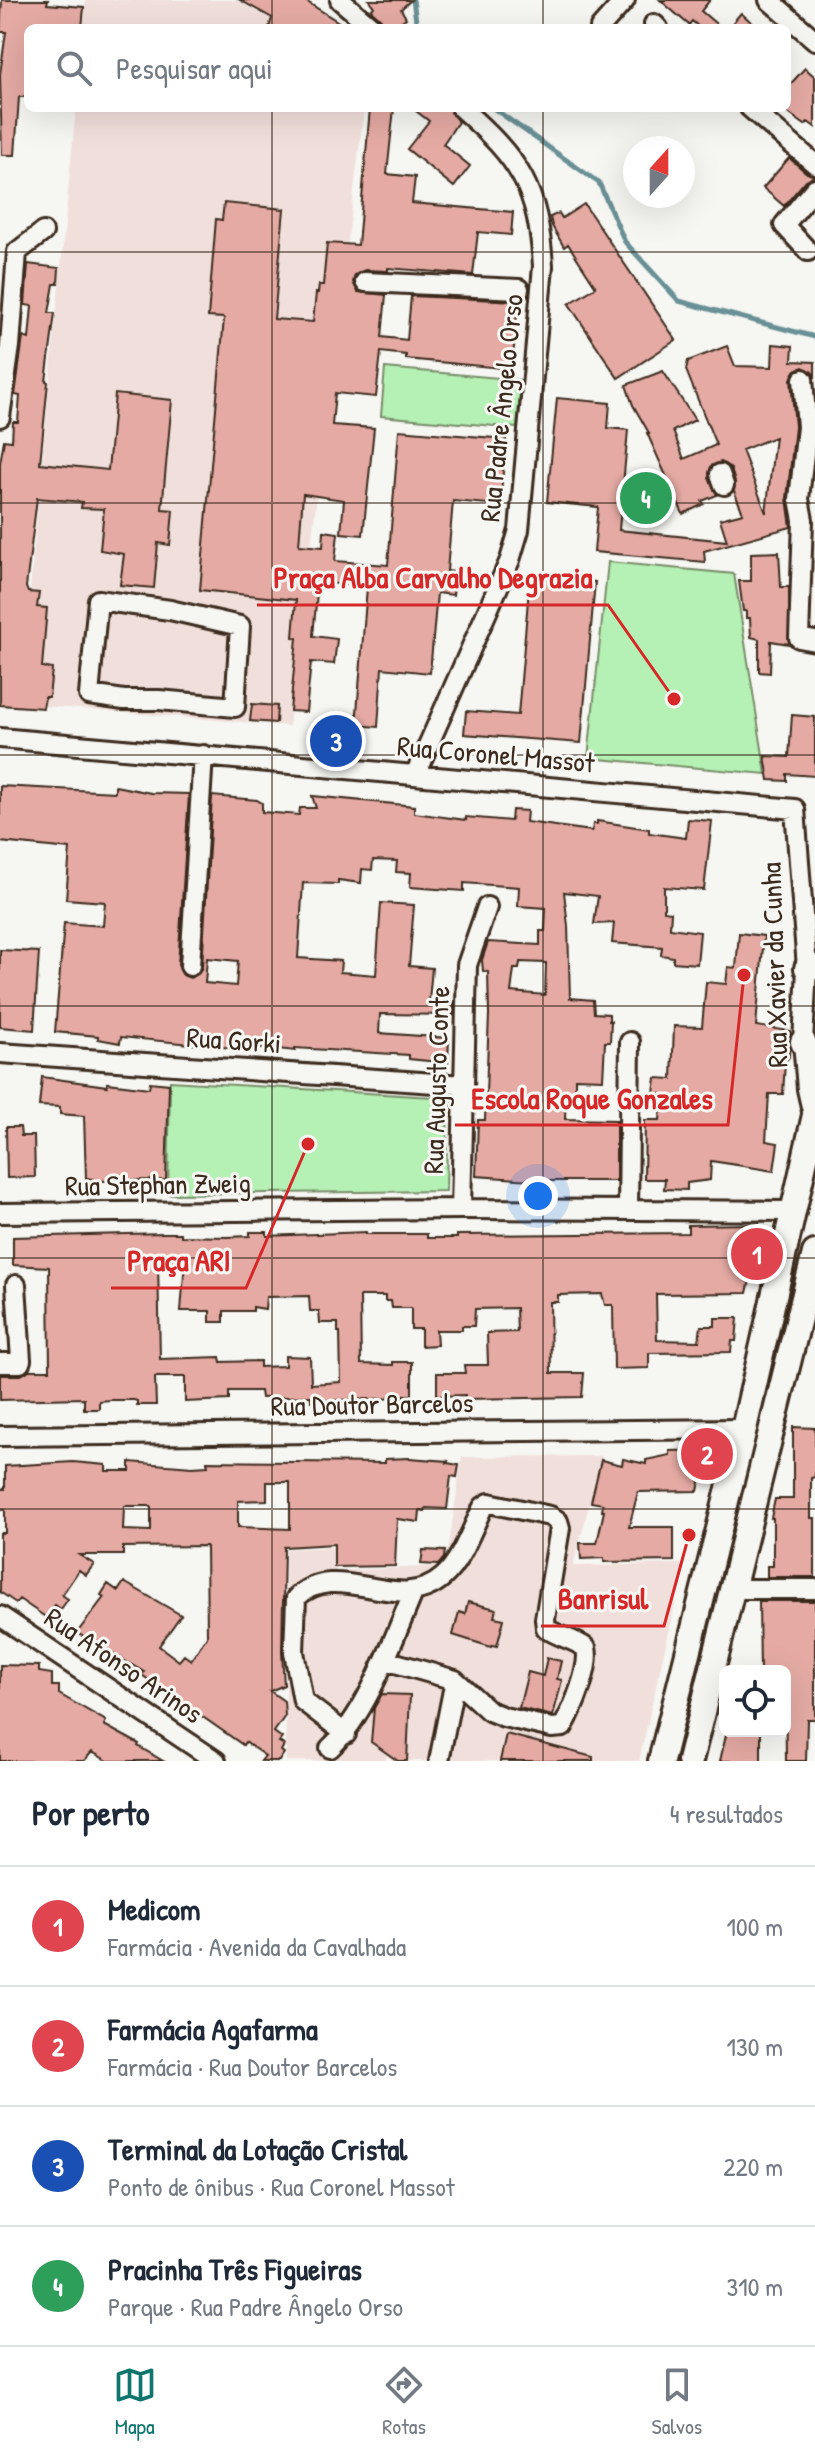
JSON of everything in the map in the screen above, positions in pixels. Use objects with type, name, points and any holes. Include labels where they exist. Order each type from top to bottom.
[{"type":"main road","points":[[661,1761],[796,1211],[814,1117]]},
{"type":"main road","points":[[690,1761],[815,1253]]},
{"type":"main road","points":[[744,1429],[755,1440],[753,1500]]},
{"type":"street","points":[[604,24],[625,0]]},
{"type":"street","points":[[769,0],[815,40]]},
{"type":"street","points":[[344,1],[369,24]]},
{"type":"street","name":"Rua Padre Ângelo Orso","points":[[415,775],[510,560],[519,530],[530,290],[543,266],[540,225],[523,175],[494,137],[466,112]]},
{"type":"street","points":[[755,112],[815,164]]},
{"type":"street","points":[[808,251],[784,225],[815,188]]},
{"type":"street","points":[[0,417],[10,346],[17,252],[43,232]]},
{"type":"street","points":[[365,282],[530,290]]},
{"type":"street","points":[[803,379],[807,427],[799,499],[803,520],[807,640]]},
{"type":"street","points":[[98,600],[170,610],[240,626],[235,707],[89,695],[98,600]]},
{"type":"street","name":"Rua Coronel Massot","points":[[0,738],[795,809]]},
{"type":"street","points":[[190,966],[203,755]]},
{"type":"street","name":"Rua Xavier da Cunha","points":[[795,809],[811,968],[807,1089],[814,1117]]},
{"type":"street","name":"Rua Augusto Conte","points":[[461,1209],[467,965],[487,907]]},
{"type":"street","points":[[628,1210],[630,1042]]},
{"type":"street","name":"Rua Gorki","points":[[0,1053],[464,1085]]},
{"type":"street","name":"Rua Stephan Zweig","points":[[0,1213],[461,1209],[796,1211]]},
{"type":"street","points":[[0,1363],[20,1363],[21,1360],[16,1285]]},
{"type":"street","name":"Rua Doutor Barcelos","points":[[0,1436],[744,1429]]},
{"type":"street","points":[[346,1734],[303,1701],[294,1652],[296,1598],[307,1587],[342,1582],[413,1593],[442,1578],[454,1563],[483,1507],[489,1503],[550,1516],[558,1521],[560,1528],[546,1628],[586,1648],[588,1656],[578,1693],[563,1727],[552,1728],[504,1717],[489,1711],[455,1680],[385,1660]]},
{"type":"street","points":[[732,1589],[815,1589]]},
{"type":"street","points":[[330,1748],[346,1734],[385,1660],[413,1593]]},
{"type":"street","name":"Rua Afonso Arinos","points":[[0,1616],[216,1761]]},
{"type":"street","points":[[439,1761],[455,1680]]},
{"type":"shaded area","points":[[86,0],[237,0],[279,24],[83,24]]},
{"type":"shaded area","points":[[76,112],[364,112],[289,726],[19,704]]},
{"type":"shaded area","points":[[602,1456],[573,1566],[684,1564],[639,1761],[394,1761],[387,1756],[385,1761],[286,1761],[286,1549],[336,1547],[336,1571],[446,1566],[462,1457]]},
{"type":"green space","points":[[385,368],[521,380],[517,428],[381,416]]},
{"type":"green space","points":[[630,481],[664,485],[661,515],[629,512]]},
{"type":"green space","points":[[608,562],[734,574],[766,774],[588,758]]},
{"type":"green space","points":[[170,1081],[448,1098],[446,1191],[168,1194]]},
{"type":"building","points":[[2,0],[48,0],[47,4],[84,7],[82,24],[24,24],[24,97],[19,97],[15,155],[2,155],[0,74],[6,32],[0,32]]},
{"type":"building","points":[[240,0],[304,0],[342,24],[270,24],[272,18]]},
{"type":"building","points":[[369,0],[411,0],[401,9],[406,18],[402,21],[405,24],[383,24],[371,10],[374,7]]},
{"type":"building","points":[[660,0],[710,0],[701,11],[716,24],[695,24],[692,21],[688,24]]},
{"type":"building","points":[[741,13],[753,24],[731,24]]},
{"type":"building","points":[[805,68],[815,77],[815,127],[808,122],[805,125],[787,112],[791,112],[791,84]]},
{"type":"building","points":[[370,112],[394,112],[387,174],[415,177],[412,203],[513,212],[511,235],[478,232],[473,275],[388,268],[388,271],[365,270],[355,275],[353,282],[358,292],[386,295],[382,337],[407,340],[411,296],[518,301],[512,369],[406,359],[406,355],[381,352],[376,397],[335,393],[332,425],[374,428],[363,535],[341,533],[344,500],[303,494],[299,545],[323,547],[324,531],[338,533],[335,561],[388,565],[399,430],[506,439],[500,505],[453,501],[447,571],[455,572],[453,595],[437,593],[430,673],[382,668],[378,727],[356,725],[367,587],[318,582],[313,636],[337,639],[334,664],[311,662],[306,712],[290,711],[297,638],[293,637],[296,600],[200,590],[224,318],[208,317],[216,219],[222,220],[224,203],[284,209],[274,319],[313,322],[316,293],[319,285],[323,285],[327,243],[358,245]]},
{"type":"building","points":[[417,112],[452,112],[458,122],[443,144],[470,166],[454,187],[407,149],[429,121]]},
{"type":"building","points":[[789,158],[815,176],[806,180],[784,206],[763,188]]},
{"type":"building","points":[[584,204],[676,340],[618,378],[569,304],[596,287],[568,244],[564,247],[550,217],[559,213],[562,218]]},
{"type":"building","points":[[28,264],[59,268],[58,284],[54,284],[49,313],[55,313],[40,463],[108,470],[115,394],[172,400],[162,509],[173,510],[170,545],[158,543],[154,588],[120,585],[124,554],[100,550],[104,509],[81,508],[82,502],[37,498],[26,587],[28,592],[39,593],[37,607],[47,608],[42,667],[52,669],[49,697],[45,697],[43,708],[0,705],[0,463],[4,440],[12,441],[13,422],[18,422],[20,396],[15,395],[23,337],[29,339],[32,306],[25,305]]},
{"type":"building","points":[[773,344],[793,346],[792,361],[815,362],[815,378],[803,367],[796,370],[791,379],[795,427],[787,498],[791,527],[704,551],[705,562],[594,552],[598,507],[547,502],[557,398],[610,403],[608,428],[628,430],[619,530],[727,541],[720,519],[743,513],[734,491],[731,469],[721,462],[711,466],[709,477],[717,495],[683,514],[626,385],[663,371],[695,420],[673,431],[684,459],[716,445],[686,370],[688,361],[727,346],[735,366],[772,367]],"holes":[[[775,437],[766,513],[742,450]]]},
{"type":"building","points":[[779,552],[781,587],[789,587],[789,644],[771,641],[770,673],[759,672],[759,639],[751,637],[750,618],[746,618],[746,611],[743,611],[739,581],[751,581],[751,553]]},
{"type":"building","points":[[530,577],[595,582],[581,743],[464,734],[466,711],[518,715]]},
{"type":"building","points":[[252,704],[277,706],[276,723],[250,721]]},
{"type":"building","points":[[792,715],[815,717],[815,776],[787,774],[787,781],[769,780],[765,756],[789,757]]},
{"type":"building","points":[[0,786],[115,792],[115,786],[151,793],[189,794],[178,965],[183,975],[190,978],[202,967],[212,796],[257,800],[262,803],[262,812],[299,815],[300,808],[316,808],[312,796],[414,806],[414,813],[466,820],[466,817],[511,821],[512,810],[527,811],[526,822],[592,831],[597,821],[686,838],[688,819],[712,821],[704,890],[664,887],[664,911],[671,912],[670,928],[700,932],[697,964],[673,962],[673,957],[661,955],[662,947],[612,943],[614,923],[594,924],[598,896],[564,892],[570,998],[593,1000],[594,1013],[609,1014],[611,1021],[610,1042],[605,1042],[603,1079],[575,1078],[575,1092],[566,1092],[565,1119],[616,1120],[616,1181],[545,1181],[476,1176],[478,1120],[485,1120],[489,1014],[488,972],[483,971],[482,960],[488,942],[540,945],[540,931],[545,931],[546,908],[518,906],[519,887],[464,883],[464,891],[410,887],[411,873],[396,872],[397,861],[373,860],[372,870],[362,869],[361,883],[338,880],[338,884],[303,883],[298,958],[341,961],[340,972],[376,975],[381,903],[414,905],[409,966],[432,968],[429,1001],[454,1003],[454,1015],[380,1014],[379,1033],[449,1038],[448,1063],[409,1059],[409,1055],[295,1048],[295,1051],[252,1050],[121,1037],[120,1043],[98,1039],[98,1036],[55,1032],[64,923],[103,926],[105,902],[66,899],[70,849],[0,842]],"holes":[[[207,958],[238,961],[236,986],[205,983]],[[520,962],[546,963],[545,995],[511,992],[514,969],[519,969]]]},
{"type":"building","points":[[739,933],[764,936],[756,1026],[790,1031],[783,1094],[769,1094],[766,1141],[778,1143],[774,1171],[711,1161],[710,1180],[687,1183],[687,1190],[664,1189],[665,1179],[644,1179],[645,1120],[660,1120],[662,1094],[654,1093],[656,1078],[672,1079],[674,1026],[702,1027],[706,982],[726,984],[728,967],[736,968]]},
{"type":"building","points":[[0,950],[39,952],[34,1030],[0,1027]]},
{"type":"building","points":[[42,1077],[107,1086],[107,1083],[149,1088],[150,1082],[169,1084],[166,1180],[93,1181],[86,1178],[84,1116],[60,1114],[60,1107],[39,1106]]},
{"type":"building","points":[[6,1127],[20,1127],[21,1136],[34,1136],[35,1177],[7,1178]]},
{"type":"building","points":[[759,1224],[747,1293],[656,1294],[657,1340],[699,1341],[701,1326],[715,1326],[715,1318],[738,1318],[736,1341],[732,1341],[731,1352],[649,1353],[649,1368],[614,1369],[613,1305],[605,1305],[602,1294],[558,1295],[558,1302],[550,1302],[551,1373],[584,1373],[582,1397],[465,1399],[465,1395],[437,1396],[437,1373],[465,1373],[464,1365],[488,1365],[487,1333],[517,1332],[516,1308],[475,1309],[474,1326],[462,1326],[462,1330],[436,1330],[437,1345],[421,1346],[421,1329],[411,1329],[411,1308],[392,1308],[391,1301],[385,1301],[385,1296],[360,1296],[361,1364],[412,1362],[412,1395],[403,1395],[403,1398],[311,1401],[311,1396],[261,1398],[260,1391],[229,1391],[229,1400],[185,1402],[185,1377],[155,1377],[156,1405],[137,1405],[134,1400],[110,1400],[99,1401],[99,1409],[84,1409],[84,1398],[0,1400],[0,1375],[50,1370],[49,1267],[13,1265],[13,1237],[181,1233],[181,1236],[227,1237],[250,1236],[250,1232],[267,1232],[267,1236],[366,1232],[457,1238],[457,1235],[688,1233],[688,1225]],"holes":[[[158,1261],[185,1261],[181,1311],[210,1311],[210,1322],[224,1322],[224,1311],[253,1311],[253,1307],[265,1309],[266,1297],[309,1296],[310,1311],[319,1311],[320,1323],[338,1323],[341,1382],[311,1384],[310,1357],[285,1356],[285,1366],[260,1367],[260,1361],[221,1362],[220,1357],[160,1359]]]},
{"type":"building","points":[[793,1427],[815,1428],[811,1518],[815,1518],[815,1577],[767,1577],[767,1566],[773,1566],[771,1518],[775,1499],[793,1499]]},
{"type":"building","points":[[707,1450],[698,1491],[638,1492],[629,1527],[674,1527],[674,1561],[604,1562],[604,1558],[581,1559],[580,1543],[597,1543],[604,1511],[603,1504],[591,1502],[601,1460],[622,1465],[623,1459],[646,1464],[646,1460],[670,1455],[670,1451]]},
{"type":"building","points":[[385,1459],[448,1461],[459,1465],[457,1477],[451,1476],[447,1509],[420,1510],[419,1522],[397,1519],[395,1566],[334,1567],[334,1544],[284,1547],[284,1685],[270,1691],[284,1701],[285,1716],[274,1732],[282,1738],[279,1742],[284,1745],[279,1761],[261,1761],[265,1756],[245,1742],[243,1745],[176,1700],[142,1675],[144,1672],[77,1633],[104,1597],[101,1595],[108,1584],[118,1591],[124,1582],[181,1615],[159,1646],[179,1661],[184,1655],[191,1660],[207,1636],[206,1546],[123,1547],[123,1555],[79,1555],[94,1564],[86,1575],[79,1570],[62,1595],[68,1599],[61,1609],[55,1605],[47,1618],[19,1599],[16,1603],[0,1592],[0,1533],[5,1533],[5,1510],[0,1509],[0,1489],[5,1489],[5,1466],[73,1462],[106,1465],[106,1471],[130,1471],[130,1462],[192,1467],[208,1466],[207,1461],[385,1463]],"holes":[[[267,1482],[290,1482],[290,1529],[238,1527],[238,1501],[267,1500]],[[124,1506],[151,1506],[151,1531],[123,1530]]]},
{"type":"building","points":[[423,1550],[445,1551],[444,1558],[438,1565],[421,1564]]},
{"type":"building","points":[[759,1601],[815,1601],[815,1719],[807,1719],[806,1761],[786,1761],[786,1737],[791,1737],[791,1665],[760,1665]]},
{"type":"building","points":[[468,1602],[496,1609],[494,1617],[504,1619],[497,1646],[491,1647],[453,1635],[459,1612],[465,1614]]},
{"type":"building","points":[[547,1658],[561,1661],[557,1679],[562,1680],[553,1716],[519,1708],[528,1672],[543,1676]]},
{"type":"building","points":[[0,1665],[39,1666],[39,1672],[52,1674],[52,1686],[59,1686],[59,1694],[106,1721],[104,1725],[163,1761],[108,1761],[92,1752],[84,1761],[0,1761]]},
{"type":"building","points":[[382,1694],[410,1695],[407,1761],[398,1761],[371,1742],[374,1708]]},
{"type":"building","points":[[506,1734],[593,1757],[593,1761],[500,1761]]},
{"type":"building","points":[[726,1737],[761,1737],[761,1761],[720,1761]]},
{"type":"waterway","points":[[413,0],[416,24]]},
{"type":"waterway","points":[[499,112],[599,183],[625,242],[679,301],[815,337]]},
{"type":"place","name":"Pracinha Três Figueiras","points":[[646,498]]},
{"type":"place","name":"Praça Alba Carvalho Degrazia","points":[[674,699]]},
{"type":"place","name":"Terminal da Lotação Cristal","points":[[336,741]]},
{"type":"place","name":"Escola Roque Gonzales","points":[[744,975]]},
{"type":"place","name":"Praça ARI","points":[[308,1144]]},
{"type":"place","name":"Medicom","points":[[757,1254]]},
{"type":"place","name":"Farmácia Agafarma","points":[[707,1454]]},
{"type":"place","name":"Banrisul","points":[[689,1535]]}]
